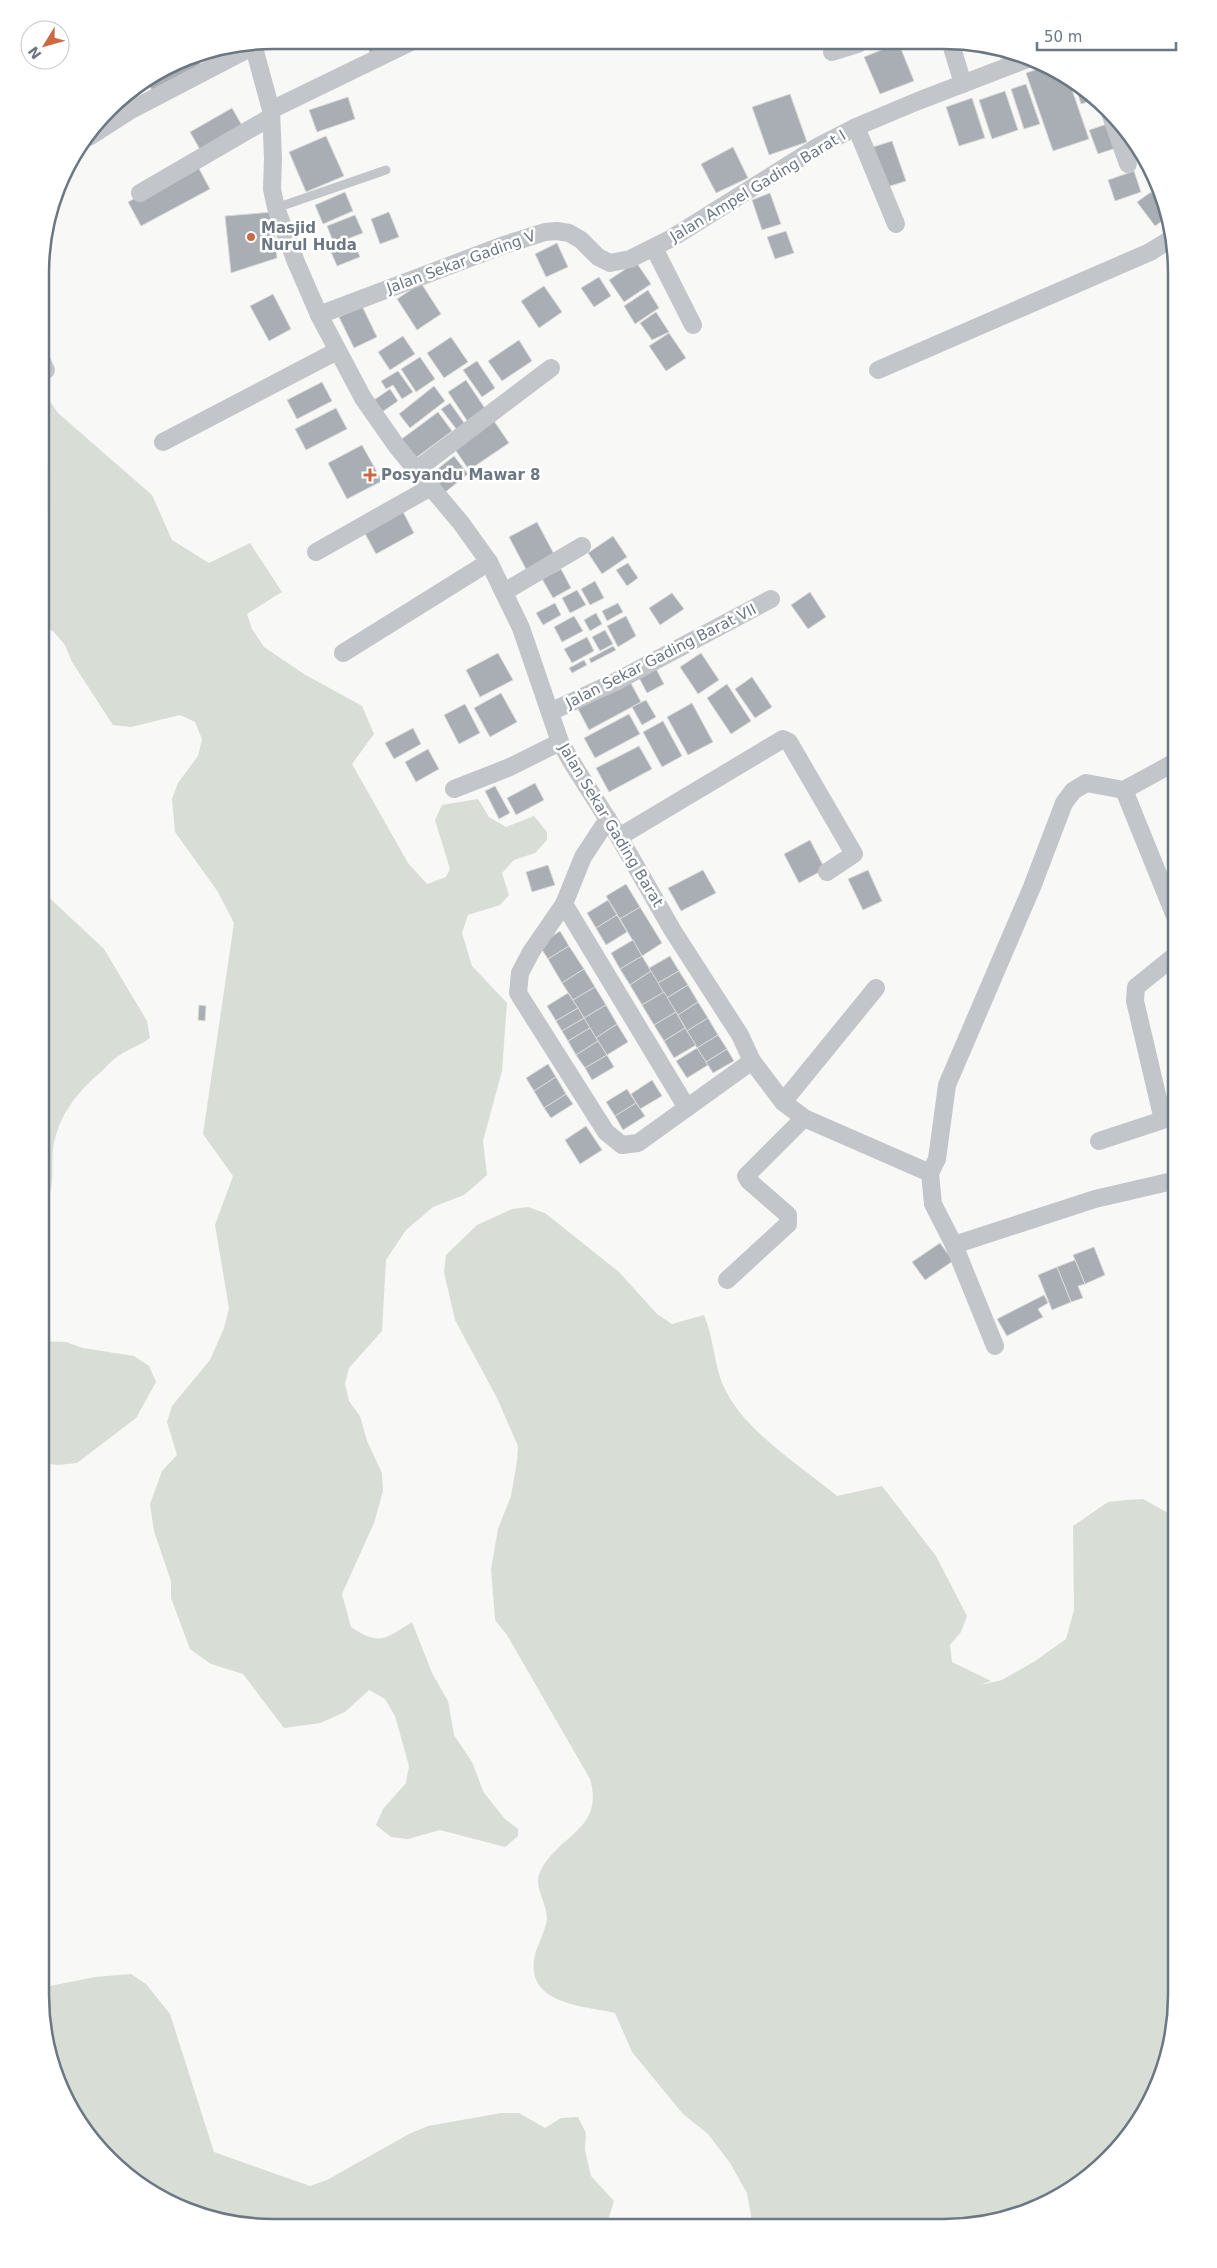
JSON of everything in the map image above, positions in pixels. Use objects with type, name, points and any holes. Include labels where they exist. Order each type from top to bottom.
[{"type":"street","name":"Jalan Sekar Gading Barat","points":[[255,49],[271,113],[274,158],[272,189],[276,208],[296,262],[319,315],[362,398],[416,470],[471,535],[489,562],[521,628],[560,742],[619,837],[673,931],[740,1035],[752,1061],[783,1102],[804,1118],[930,1174]]},
{"type":"street","points":[[140,193],[271,113],[397,49]]},
{"type":"street","points":[[832,52],[842,49]]},
{"type":"street","points":[[952,49],[963,84]]},
{"type":"street","points":[[100,130],[131,110],[243,51]]},
{"type":"street","name":"Jalan Ampel Gading Barat I","points":[[654,248],[820,146],[856,127],[1019,62]]},
{"type":"street","points":[[856,127],[896,224]]},
{"type":"street","points":[[1115,128],[1128,164]]},
{"type":"street","name":"Jalan Sekar Gading V","points":[[319,315],[504,245],[545,232],[556,230],[569,233],[581,240],[598,257],[610,263],[630,259],[654,248]]},
{"type":"street","points":[[878,370],[1150,252],[1166,242]]},
{"type":"street","points":[[654,248],[693,325]]},
{"type":"street","points":[[163,442],[337,351]]},
{"type":"street","points":[[416,470],[551,368]]},
{"type":"street","points":[[316,552],[431,487]]},
{"type":"street","points":[[504,592],[582,546]]},
{"type":"street","points":[[343,653],[489,562]]},
{"type":"street","name":"Jalan Sekar Gading Barat VII","points":[[550,712],[617,681],[772,599]]},
{"type":"street","points":[[619,837],[782,739],[789,742],[854,854],[827,872]]},
{"type":"street","points":[[454,789],[510,767],[560,742]]},
{"type":"street","points":[[995,1346],[954,1245],[933,1204],[930,1174],[937,1159],[940,1144],[947,1085],[1032,887],[1064,802],[1073,790],[1086,783],[1124,790],[1168,766]]},
{"type":"street","points":[[1124,790],[1168,899]]},
{"type":"street","points":[[608,819],[584,856],[564,904],[531,952],[520,973],[518,993],[606,1132],[622,1145],[638,1143],[752,1061]]},
{"type":"street","points":[[564,904],[687,1108]]},
{"type":"street","points":[[1099,1142],[1163,1120],[1135,1001],[1136,986],[1168,961]]},
{"type":"street","points":[[783,1102],[876,988]]},
{"type":"street","points":[[728,1280],[788,1224],[788,1215],[749,1182],[746,1176],[804,1118]]},
{"type":"street","points":[[954,1245],[1095,1199],[1168,1182]]},
{"type":"lane","points":[[276,208],[386,170]]},
{"type":"shaded area","points":[[49,400],[58,413],[152,495],[172,540],[209,563],[250,543],[282,592],[247,614],[252,629],[264,647],[304,674],[362,706],[374,734],[352,764],[408,863],[427,884],[446,877],[450,869],[435,820],[442,805],[478,799],[489,817],[506,827],[534,816],[547,832],[547,840],[535,853],[514,860],[502,873],[509,895],[500,905],[468,915],[462,933],[472,966],[507,1003],[502,1071],[483,1141],[487,1175],[464,1195],[433,1207],[406,1230],[386,1260],[382,1331],[349,1368],[345,1384],[349,1401],[360,1416],[367,1441],[382,1473],[383,1491],[374,1523],[342,1594],[351,1627],[369,1637],[383,1638],[412,1622],[432,1673],[448,1701],[454,1735],[472,1762],[484,1793],[505,1819],[518,1829],[518,1836],[505,1847],[440,1830],[408,1839],[391,1837],[376,1825],[383,1809],[406,1783],[409,1766],[395,1716],[385,1699],[369,1690],[345,1712],[320,1723],[284,1728],[243,1674],[211,1664],[190,1649],[171,1598],[171,1581],[154,1531],[150,1504],[162,1471],[177,1455],[167,1422],[172,1406],[210,1360],[224,1328],[229,1308],[215,1225],[233,1176],[203,1134],[234,923],[218,892],[175,832],[172,799],[178,783],[198,756],[202,739],[195,722],[180,715],[131,727],[113,725],[72,662],[65,645],[53,631],[49,630]]},
{"type":"shaded area","points":[[49,897],[104,949],[147,1021],[150,1038],[113,1060],[85,1086],[70,1105],[59,1125],[53,1149],[49,1194]]},
{"type":"shaded area","points":[[528,1207],[545,1213],[619,1272],[657,1314],[672,1324],[704,1315],[720,1377],[732,1401],[758,1432],[790,1460],[837,1496],[882,1486],[936,1556],[967,1616],[961,1632],[950,1645],[952,1662],[991,1681],[980,1685],[1002,1680],[1035,1661],[1066,1639],[1074,1610],[1073,1526],[1108,1502],[1143,1499],[1168,1513],[1168,2010],[1164,2039],[1151,2081],[1131,2120],[1103,2154],[1069,2182],[1030,2202],[1002,2212],[959,2219],[752,2219],[747,2193],[730,2163],[708,2134],[683,2114],[632,2052],[615,2013],[561,2001],[549,1995],[540,1986],[535,1975],[534,1960],[547,1918],[538,1878],[548,1859],[585,1821],[591,1810],[593,1796],[590,1779],[507,1635],[495,1620],[491,1569],[498,1529],[511,1496],[518,1446],[497,1398],[455,1320],[444,1272],[446,1255],[477,1225],[512,1209]]},
{"type":"shaded area","points":[[49,1341],[66,1342],[83,1348],[134,1356],[149,1366],[156,1382],[136,1418],[77,1463],[49,1464]]},
{"type":"shaded area","points":[[131,1974],[146,1984],[170,2014],[214,2152],[310,2186],[327,2180],[409,2134],[428,2126],[501,2113],[519,2113],[545,2128],[561,2118],[578,2117],[586,2133],[585,2150],[591,2176],[614,2201],[609,2217],[607,2219],[258,2219],[215,2212],[174,2196],[148,2182],[114,2154],[86,2120],[66,2081],[53,2039],[49,2010],[49,1986],[95,1977]]},
{"type":"building","points":[[368,49],[378,49],[370,53]]},
{"type":"building","points":[[884,49],[901,49],[914,81],[880,94],[864,57]]},
{"type":"building","points":[[199,62],[201,65],[155,95],[149,86]]},
{"type":"building","points":[[1037,69],[1071,88],[1089,139],[1053,151],[1026,73]]},
{"type":"building","points":[[1026,84],[1040,124],[1024,129],[1011,89]]},
{"type":"building","points":[[1005,91],[1018,130],[992,139],[979,100]]},
{"type":"building","points":[[1077,92],[1089,102],[1081,104]]},
{"type":"building","points":[[790,94],[807,142],[769,155],[752,107]]},
{"type":"building","points":[[348,97],[355,119],[317,132],[309,110]]},
{"type":"building","points":[[972,98],[985,138],[959,146],[946,107]]},
{"type":"building","points":[[232,108],[244,129],[202,153],[190,132]]},
{"type":"building","points":[[1107,124],[1116,148],[1098,154],[1089,130]]},
{"type":"building","points":[[326,136],[344,176],[306,192],[289,152]]},
{"type":"building","points":[[892,141],[906,181],[884,188],[870,148]]},
{"type":"building","points":[[733,147],[748,178],[716,193],[701,164]]},
{"type":"building","points":[[197,165],[210,189],[141,226],[128,202]]},
{"type":"building","points":[[1134,171],[1141,192],[1115,201],[1108,180]]},
{"type":"building","points":[[345,192],[353,211],[323,224],[315,205]]},
{"type":"building","points":[[1151,192],[1162,221],[1155,226],[1137,202]]},
{"type":"building","points":[[770,193],[781,224],[762,230],[752,200]]},
{"type":"building","name":"Masjid Nurul Huda","points":[[273,212],[277,258],[231,273],[225,216]]},
{"type":"building","points":[[389,212],[399,237],[380,244],[371,219]]},
{"type":"building","points":[[355,215],[363,233],[334,244],[327,226]]},
{"type":"building","points":[[786,231],[794,253],[775,259],[767,237]]},
{"type":"building","points":[[354,242],[360,257],[337,266],[331,252]]},
{"type":"building","points":[[557,243],[568,267],[546,277],[535,254]]},
{"type":"building","points":[[636,262],[651,284],[624,302],[609,280]]},
{"type":"building","points":[[599,277],[611,296],[594,307],[581,288]]},
{"type":"building","points":[[421,283],[441,314],[417,330],[397,299]]},
{"type":"building","points":[[544,286],[562,312],[539,328],[521,301]]},
{"type":"building","points":[[648,290],[659,308],[635,324],[624,306]]},
{"type":"building","points":[[273,294],[291,329],[269,341],[250,306]]},
{"type":"building","points":[[362,306],[377,337],[354,348],[339,317]]},
{"type":"building","points":[[656,312],[669,332],[652,340],[640,323]]},
{"type":"building","points":[[669,333],[686,358],[666,371],[649,346]]},
{"type":"building","points":[[403,336],[415,354],[390,370],[378,352]]},
{"type":"building","points":[[451,337],[468,362],[444,378],[427,353]]},
{"type":"building","points":[[519,340],[532,361],[502,381],[488,361]]},
{"type":"building","points":[[420,357],[435,379],[416,392],[401,369]]},
{"type":"building","points":[[477,361],[495,388],[482,397],[463,370]]},
{"type":"building","points":[[398,371],[413,392],[402,399],[393,385],[386,389],[381,381]]},
{"type":"building","points":[[466,380],[486,410],[468,422],[448,392]]},
{"type":"building","points":[[322,382],[332,401],[297,419],[287,400]]},
{"type":"building","points":[[434,386],[445,401],[410,428],[399,414]]},
{"type":"building","points":[[390,389],[398,401],[379,414],[371,402]]},
{"type":"building","points":[[450,403],[465,424],[457,430],[441,409]]},
{"type":"building","points":[[336,408],[347,429],[306,450],[295,429]]},
{"type":"building","points":[[438,412],[452,431],[413,460],[399,441]]},
{"type":"building","points":[[492,418],[509,443],[469,470],[452,445]]},
{"type":"building","points":[[362,445],[382,481],[347,499],[328,463]]},
{"type":"building","points":[[454,456],[468,474],[444,493],[430,475]]},
{"type":"building","points":[[401,508],[414,533],[376,554],[362,528]]},
{"type":"building","points":[[537,522],[555,556],[527,571],[509,537]]},
{"type":"building","points":[[613,536],[627,557],[602,574],[588,553]]},
{"type":"building","points":[[628,563],[638,578],[627,586],[616,570]]},
{"type":"building","points":[[561,569],[571,588],[553,598],[542,579]]},
{"type":"building","points":[[595,581],[604,598],[590,605],[581,589]]},
{"type":"building","points":[[577,590],[586,605],[570,613],[562,598]]},
{"type":"building","points":[[810,592],[826,617],[808,629],[791,605]]},
{"type":"building","points":[[672,593],[684,609],[660,625],[649,608]]},
{"type":"building","points":[[555,603],[561,615],[543,625],[536,613]]},
{"type":"building","points":[[618,603],[623,612],[607,621],[602,611]]},
{"type":"building","points":[[596,613],[602,624],[590,631],[584,620]]},
{"type":"building","points":[[574,616],[583,631],[562,642],[554,627]]},
{"type":"building","points":[[626,616],[636,636],[618,647],[607,626]]},
{"type":"building","points":[[605,630],[613,644],[600,651],[592,637]]},
{"type":"building","points":[[587,637],[594,651],[572,663],[564,649]]},
{"type":"building","points":[[613,646],[616,650],[591,663],[589,659]]},
{"type":"building","points":[[498,653],[513,680],[480,697],[466,670]]},
{"type":"building","points":[[701,653],[719,680],[698,694],[680,667]]},
{"type":"building","points":[[584,660],[587,665],[572,673],[569,668]]},
{"type":"building","points":[[653,663],[664,684],[647,693],[636,672]]},
{"type":"building","points":[[752,677],[772,707],[755,718],[735,689]]},
{"type":"building","points":[[628,678],[641,702],[589,730],[576,705]]},
{"type":"building","points":[[727,684],[751,721],[731,734],[707,698]]},
{"type":"building","points":[[501,693],[517,722],[490,737],[474,708]]},
{"type":"building","points":[[646,700],[656,717],[642,725],[632,707]]},
{"type":"building","points":[[692,703],[713,742],[688,755],[667,717]]},
{"type":"building","points":[[465,704],[480,733],[459,744],[444,715]]},
{"type":"building","points":[[629,714],[640,734],[595,758],[584,738]]},
{"type":"building","points":[[663,721],[682,756],[662,767],[643,732]]},
{"type":"building","points":[[413,728],[421,744],[394,759],[385,743]]},
{"type":"building","points":[[639,746],[652,769],[609,792],[596,768]]},
{"type":"building","points":[[428,749],[439,769],[416,782],[405,762]]},
{"type":"building","points":[[535,783],[544,800],[516,815],[507,798]]},
{"type":"building","points":[[495,786],[510,813],[499,819],[485,791]]},
{"type":"building","points":[[810,840],[825,869],[799,883],[784,854]]},
{"type":"building","points":[[548,865],[555,885],[532,892],[526,872]]},
{"type":"building","points":[[703,870],[716,893],[681,911],[668,888]]},
{"type":"building","points":[[868,870],[882,901],[863,910],[848,879]]},
{"type":"building","points":[[626,884],[640,907],[620,919],[606,896]]},
{"type":"building","points":[[608,900],[617,915],[596,928],[587,913]]},
{"type":"building","points":[[640,907],[662,943],[642,956],[620,919]]},
{"type":"building","points":[[617,915],[627,932],[606,945],[596,928]]},
{"type":"building","points":[[560,931],[569,946],[548,959],[539,945]]},
{"type":"building","points":[[633,940],[642,956],[620,969],[611,953]]},
{"type":"building","points":[[569,946],[584,969],[562,983],[548,959]]},
{"type":"building","points":[[642,956],[651,971],[630,985],[620,969]]},
{"type":"building","points":[[670,956],[679,971],[658,983],[649,968]]},
{"type":"building","points":[[584,969],[595,987],[573,1000],[562,983]]},
{"type":"building","points":[[651,971],[664,992],[642,1005],[630,985]]},
{"type":"building","points":[[679,971],[688,985],[667,998],[658,983]]},
{"type":"building","points":[[688,985],[698,1002],[678,1015],[667,998]]},
{"type":"building","points":[[595,987],[606,1005],[584,1018],[573,1000]]},
{"type":"building","points":[[664,992],[676,1012],[654,1025],[642,1005]]},
{"type":"building","points":[[568,993],[578,1008],[556,1021],[547,1006]]},
{"type":"building","points":[[698,1002],[708,1018],[687,1031],[678,1015]]},
{"type":"building","points":[[199,1005],[206,1006],[205,1021],[198,1020]]},
{"type":"building","points":[[606,1005],[617,1024],[596,1038],[584,1018]]},
{"type":"building","points":[[578,1008],[584,1018],[562,1031],[556,1021]]},
{"type":"building","points":[[676,1012],[685,1028],[664,1041],[654,1025]]},
{"type":"building","points":[[584,1018],[590,1028],[568,1041],[562,1031]]},
{"type":"building","points":[[708,1018],[718,1035],[697,1048],[687,1031]]},
{"type":"building","points":[[617,1024],[628,1042],[607,1055],[596,1038]]},
{"type":"building","points":[[590,1028],[598,1041],[576,1055],[568,1041]]},
{"type":"building","points":[[685,1028],[696,1045],[674,1058],[664,1041]]},
{"type":"building","points":[[718,1035],[727,1049],[706,1062],[697,1048]]},
{"type":"building","points":[[598,1041],[607,1055],[585,1068],[576,1055]]},
{"type":"building","points":[[697,1048],[708,1065],[687,1078],[676,1061]]},
{"type":"building","points":[[727,1049],[734,1061],[713,1073],[706,1062]]},
{"type":"building","points":[[607,1055],[614,1067],[592,1080],[585,1068]]},
{"type":"building","points":[[548,1064],[556,1077],[534,1091],[526,1078]]},
{"type":"building","points":[[556,1077],[566,1094],[544,1108],[534,1091]]},
{"type":"building","points":[[652,1080],[662,1096],[640,1109],[631,1094]]},
{"type":"building","points":[[627,1089],[636,1103],[615,1116],[606,1102]]},
{"type":"building","points":[[566,1094],[573,1104],[551,1118],[544,1108]]},
{"type":"building","points":[[636,1103],[645,1116],[623,1130],[615,1116]]},
{"type":"building","points":[[586,1126],[602,1150],[580,1164],[565,1140]]},
{"type":"building","points":[[940,1243],[953,1261],[925,1280],[912,1262]]},
{"type":"building","points":[[1094,1247],[1105,1275],[1085,1284],[1073,1255]]},
{"type":"building","points":[[1075,1260],[1085,1284],[1078,1286],[1083,1298],[1071,1302],[1057,1267]]},
{"type":"building","points":[[1057,1267],[1071,1302],[1052,1310],[1038,1275]]},
{"type":"building","points":[[1044,1295],[1048,1303],[1038,1309],[1043,1317],[1007,1336],[997,1319]]},
{"type":"place","name":"Masjid Nurul Huda","points":[[251,237]]},
{"type":"place","name":"Posyandu Mawar 8","points":[[370,475]]}]
